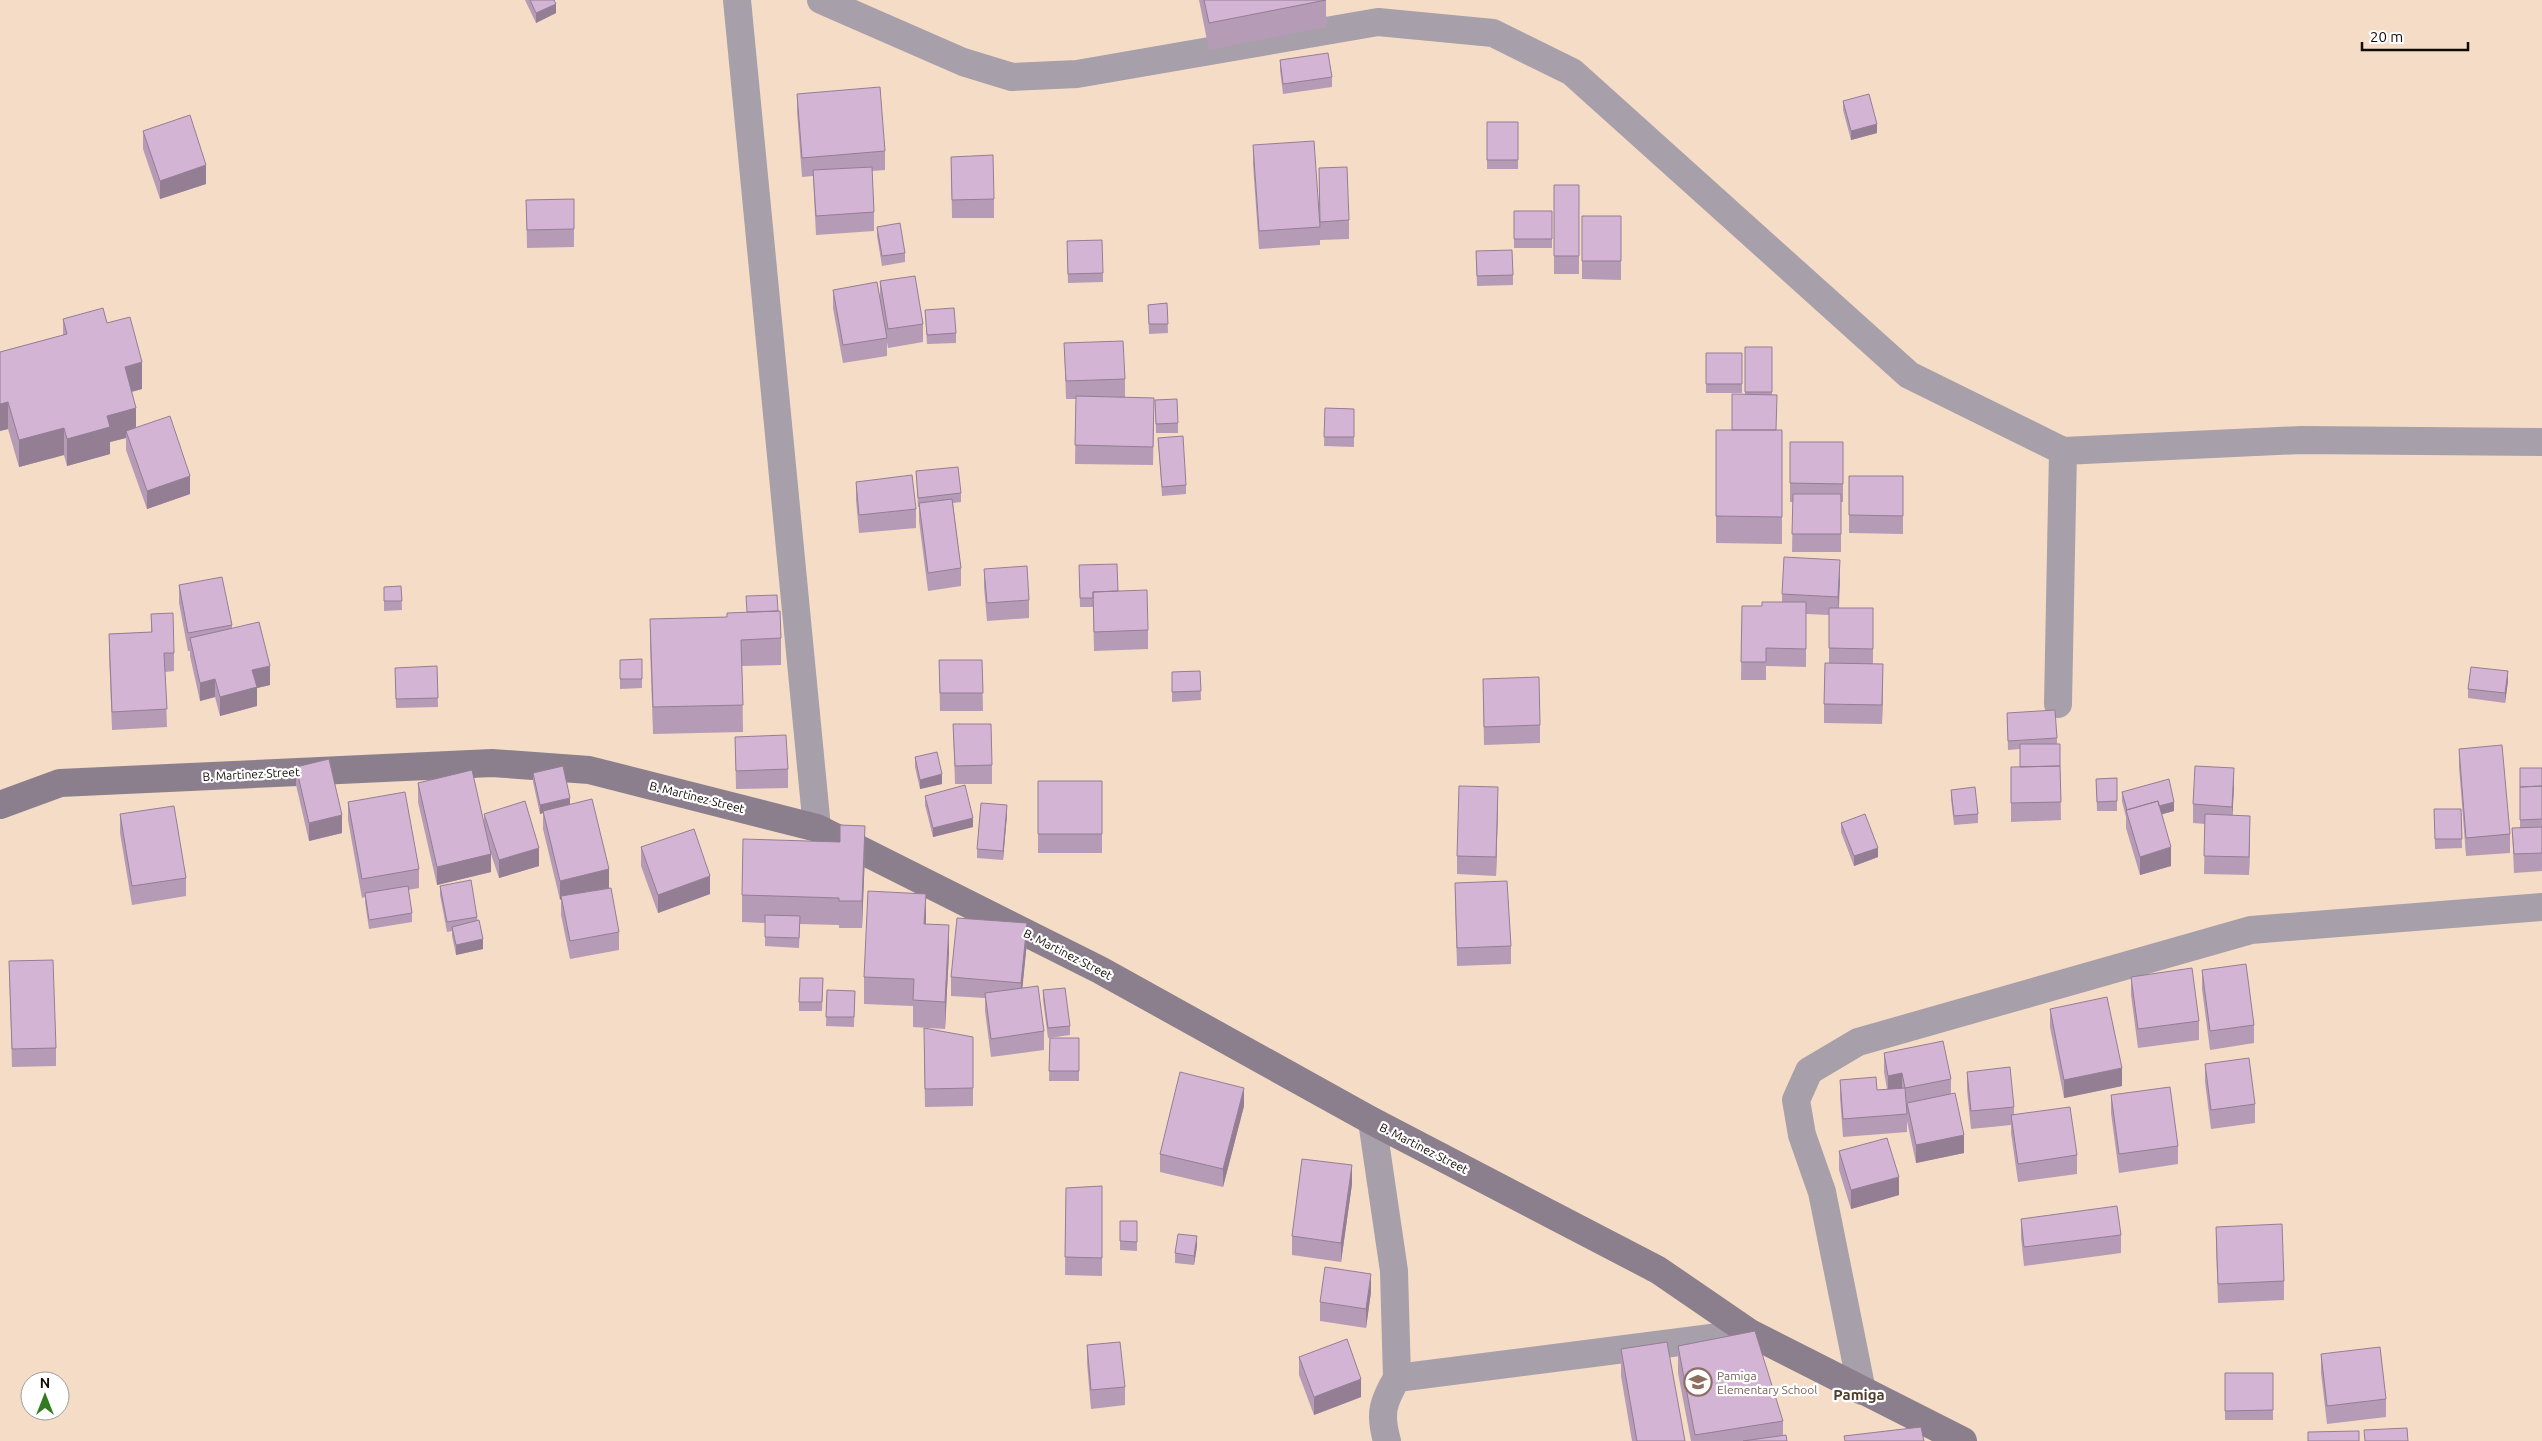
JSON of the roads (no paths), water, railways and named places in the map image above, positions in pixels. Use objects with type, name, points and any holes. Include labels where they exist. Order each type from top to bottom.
[{"type":"street","points":[[737,0],[817,828]]},
{"type":"street","points":[[821,0],[963,62],[1012,77],[1077,74],[1378,22],[1493,33],[1572,72],[1910,375],[2063,452],[2301,440],[2542,442]]},
{"type":"street","points":[[2058,704],[2063,452]]},
{"type":"street","name":"B. Martinez Street","points":[[0,805],[60,783],[492,763],[589,770],[817,828],[1100,970],[1372,1121],[1658,1270],[1750,1333],[1963,1441]]},
{"type":"street","points":[[1862,1391],[1822,1192],[1802,1135],[1796,1100],[1809,1071],[1858,1042],[2251,930],[2542,907]]},
{"type":"street","points":[[1372,1121],[1394,1271],[1397,1378],[1383,1402],[1383,1427],[1387,1441]]},
{"type":"street","points":[[1397,1378],[1750,1333]]},
{"type":"place","name":"Pamiga Elementary School","points":[[1698,1382]]},
{"type":"district","name":"Pamiga","points":[[1859,1394]]}]
